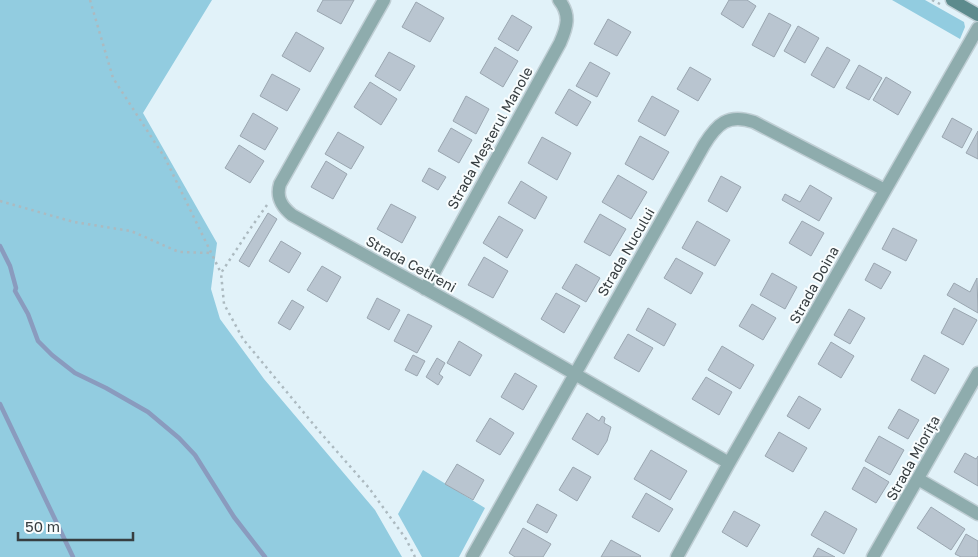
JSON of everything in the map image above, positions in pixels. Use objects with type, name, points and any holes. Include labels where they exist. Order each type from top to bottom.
[{"type":"main road","points":[[949,4],[978,15]]},
{"type":"street","points":[[278,197],[280,184],[384,0]]},
{"type":"street","name":"Strada Meșterul Manole","points":[[425,289],[560,43],[568,18],[559,0]]},
{"type":"street","name":"Strada Doina","points":[[678,557],[729,462],[816,314],[978,28]]},
{"type":"street","name":"Strada Nucului","points":[[472,557],[704,145],[721,124],[738,118],[754,122],[885,190]]},
{"type":"street","name":"Strada Cetireni","points":[[278,197],[284,208],[292,215],[729,462]]},
{"type":"street","name":"Strada Miorița","points":[[873,557],[978,373]]},
{"type":"street","points":[[918,479],[978,514]]},
{"type":"path","points":[[90,0],[113,78],[165,158],[221,273],[224,304],[243,339],[319,432],[369,488],[406,539],[414,557]]},
{"type":"path","points":[[932,0],[949,4]]},
{"type":"path","points":[[221,273],[266,206],[278,197]]},
{"type":"path","points":[[0,201],[74,222],[131,231],[179,252],[211,253]]},
{"type":"shaded area","points":[[0,0],[212,0],[143,113],[217,243],[211,289],[220,319],[264,379],[375,510],[402,557],[0,557]]},
{"type":"shaded area","points":[[892,0],[925,0],[964,22],[965,27],[960,39]]},
{"type":"shaded area","points":[[423,470],[485,508],[459,557],[422,557],[398,514]]},
{"type":"building","points":[[323,0],[354,0],[341,24],[317,11]]},
{"type":"building","points":[[729,0],[747,0],[756,6],[743,28],[721,14]]},
{"type":"building","points":[[416,2],[444,18],[430,42],[402,27]]},
{"type":"building","points":[[769,13],[791,25],[774,57],[752,45]]},
{"type":"building","points":[[512,15],[532,27],[518,51],[498,39]]},
{"type":"building","points":[[608,19],[631,32],[617,56],[594,44]]},
{"type":"building","points":[[798,26],[819,38],[805,63],[784,51]]},
{"type":"building","points":[[296,32],[324,48],[310,72],[282,56]]},
{"type":"building","points":[[495,47],[518,61],[503,87],[480,73]]},
{"type":"building","points":[[827,47],[850,60],[834,88],[811,75]]},
{"type":"building","points":[[389,52],[415,66],[400,91],[375,76]]},
{"type":"building","points":[[590,62],[610,73],[597,97],[576,86]]},
{"type":"building","points":[[859,65],[882,78],[869,100],[846,88]]},
{"type":"building","points":[[690,67],[711,79],[698,101],[677,89]]},
{"type":"building","points":[[272,74],[300,89],[287,111],[260,96]]},
{"type":"building","points":[[886,77],[911,92],[898,115],[873,100]]},
{"type":"building","points":[[370,82],[397,99],[381,125],[354,107]]},
{"type":"building","points":[[569,89],[591,102],[577,126],[555,113]]},
{"type":"building","points":[[466,96],[489,109],[476,134],[453,121]]},
{"type":"building","points":[[652,96],[679,111],[665,136],[638,121]]},
{"type":"building","points":[[253,113],[278,128],[265,150],[240,136]]},
{"type":"building","points":[[952,118],[972,129],[962,148],[942,137]]},
{"type":"building","points":[[451,128],[472,140],[459,163],[438,151]]},
{"type":"building","points":[[978,131],[978,159],[966,153]]},
{"type":"building","points":[[338,132],[364,147],[351,169],[325,154]]},
{"type":"building","points":[[640,136],[669,152],[653,180],[625,164]]},
{"type":"building","points":[[542,137],[571,153],[557,180],[528,163]]},
{"type":"building","points":[[239,145],[264,161],[250,183],[225,168]]},
{"type":"building","points":[[326,161],[347,174],[333,199],[311,187]]},
{"type":"building","points":[[429,168],[446,177],[438,190],[422,181]]},
{"type":"building","points":[[618,175],[647,192],[631,219],[602,202]]},
{"type":"building","points":[[721,176],[741,187],[727,212],[708,201]]},
{"type":"building","points":[[521,181],[547,197],[535,219],[508,203]]},
{"type":"building","points":[[810,185],[832,198],[819,221],[782,200],[785,194],[800,202]]},
{"type":"building","points":[[391,204],[416,217],[402,243],[377,229]]},
{"type":"building","points":[[268,213],[277,219],[249,267],[239,261]]},
{"type":"building","points":[[600,214],[626,229],[610,256],[584,242]]},
{"type":"building","points":[[499,216],[523,230],[507,258],[483,243]]},
{"type":"building","points":[[697,221],[730,240],[715,266],[682,248]]},
{"type":"building","points":[[802,221],[824,233],[811,256],[789,243]]},
{"type":"building","points":[[893,228],[917,240],[906,261],[882,249]]},
{"type":"building","points":[[281,241],[301,253],[289,273],[269,261]]},
{"type":"building","points":[[484,257],[508,271],[493,298],[468,285]]},
{"type":"building","points":[[676,258],[703,273],[691,294],[664,278]]},
{"type":"building","points":[[874,263],[891,272],[881,289],[865,280]]},
{"type":"building","points":[[576,264],[600,278],[586,302],[562,288]]},
{"type":"building","points":[[322,266],[341,277],[327,302],[307,290]]},
{"type":"building","points":[[772,273],[797,287],[785,309],[760,295]]},
{"type":"building","points":[[977,278],[978,313],[947,295],[954,283],[970,292]]},
{"type":"building","points":[[556,293],[580,306],[564,333],[541,319]]},
{"type":"building","points":[[377,298],[400,310],[389,330],[367,318]]},
{"type":"building","points":[[292,300],[304,307],[290,330],[278,323]]},
{"type":"building","points":[[752,304],[776,318],[763,340],[739,326]]},
{"type":"building","points":[[648,308],[676,324],[664,346],[636,330]]},
{"type":"building","points":[[954,308],[977,320],[963,345],[941,333]]},
{"type":"building","points":[[849,309],[865,318],[850,344],[834,335]]},
{"type":"building","points":[[408,314],[432,326],[417,353],[394,341]]},
{"type":"building","points":[[628,334],[653,348],[639,372],[614,358]]},
{"type":"building","points":[[459,341],[482,355],[470,376],[447,363]]},
{"type":"building","points":[[831,342],[854,356],[841,378],[818,364]]},
{"type":"building","points":[[722,346],[754,365],[740,389],[708,370]]},
{"type":"building","points":[[413,355],[425,361],[417,376],[405,370]]},
{"type":"building","points":[[924,355],[949,369],[935,394],[911,380]]},
{"type":"building","points":[[437,358],[445,363],[439,374],[443,377],[438,385],[426,377]]},
{"type":"building","points":[[515,373],[537,386],[523,410],[501,397]]},
{"type":"building","points":[[706,377],[732,392],[719,415],[692,399]]},
{"type":"building","points":[[799,396],[821,409],[809,429],[787,416]]},
{"type":"building","points":[[899,409],[919,420],[908,439],[888,428]]},
{"type":"building","points":[[587,413],[599,421],[602,416],[605,418],[604,423],[611,427],[607,441],[598,455],[572,439]]},
{"type":"building","points":[[490,418],[514,433],[500,455],[476,441]]},
{"type":"building","points":[[779,432],[807,448],[793,472],[765,456]]},
{"type":"building","points":[[879,436],[904,450],[890,475],[865,461]]},
{"type":"building","points":[[651,450],[687,471],[670,500],[634,479]]},
{"type":"building","points":[[965,453],[976,459],[978,456],[978,486],[954,472]]},
{"type":"building","points":[[457,464],[484,480],[473,500],[445,484]]},
{"type":"building","points":[[573,467],[591,477],[577,501],[559,490]]},
{"type":"building","points":[[864,467],[889,482],[876,503],[852,489]]},
{"type":"building","points":[[646,493],[673,509],[659,532],[632,517]]},
{"type":"building","points":[[537,504],[557,515],[547,533],[527,522]]},
{"type":"building","points":[[931,507],[965,529],[951,550],[917,528]]},
{"type":"building","points":[[734,511],[760,525],[747,547],[722,532]]},
{"type":"building","points":[[825,511],[857,529],[844,554],[811,535]]},
{"type":"building","points":[[523,528],[551,544],[543,557],[515,557],[509,553]]},
{"type":"building","points":[[966,534],[978,541],[978,557],[961,557],[955,554]]},
{"type":"building","points":[[611,540],[641,556],[601,557]]},
{"type":"building","points":[[818,548],[835,557],[813,557]]},
{"type":"waterway","points":[[0,246],[10,266],[16,288],[15,291],[28,314],[38,341],[75,373],[148,412],[179,438],[195,455],[234,517],[265,557]]},
{"type":"waterway","points":[[0,404],[73,557]]}]
